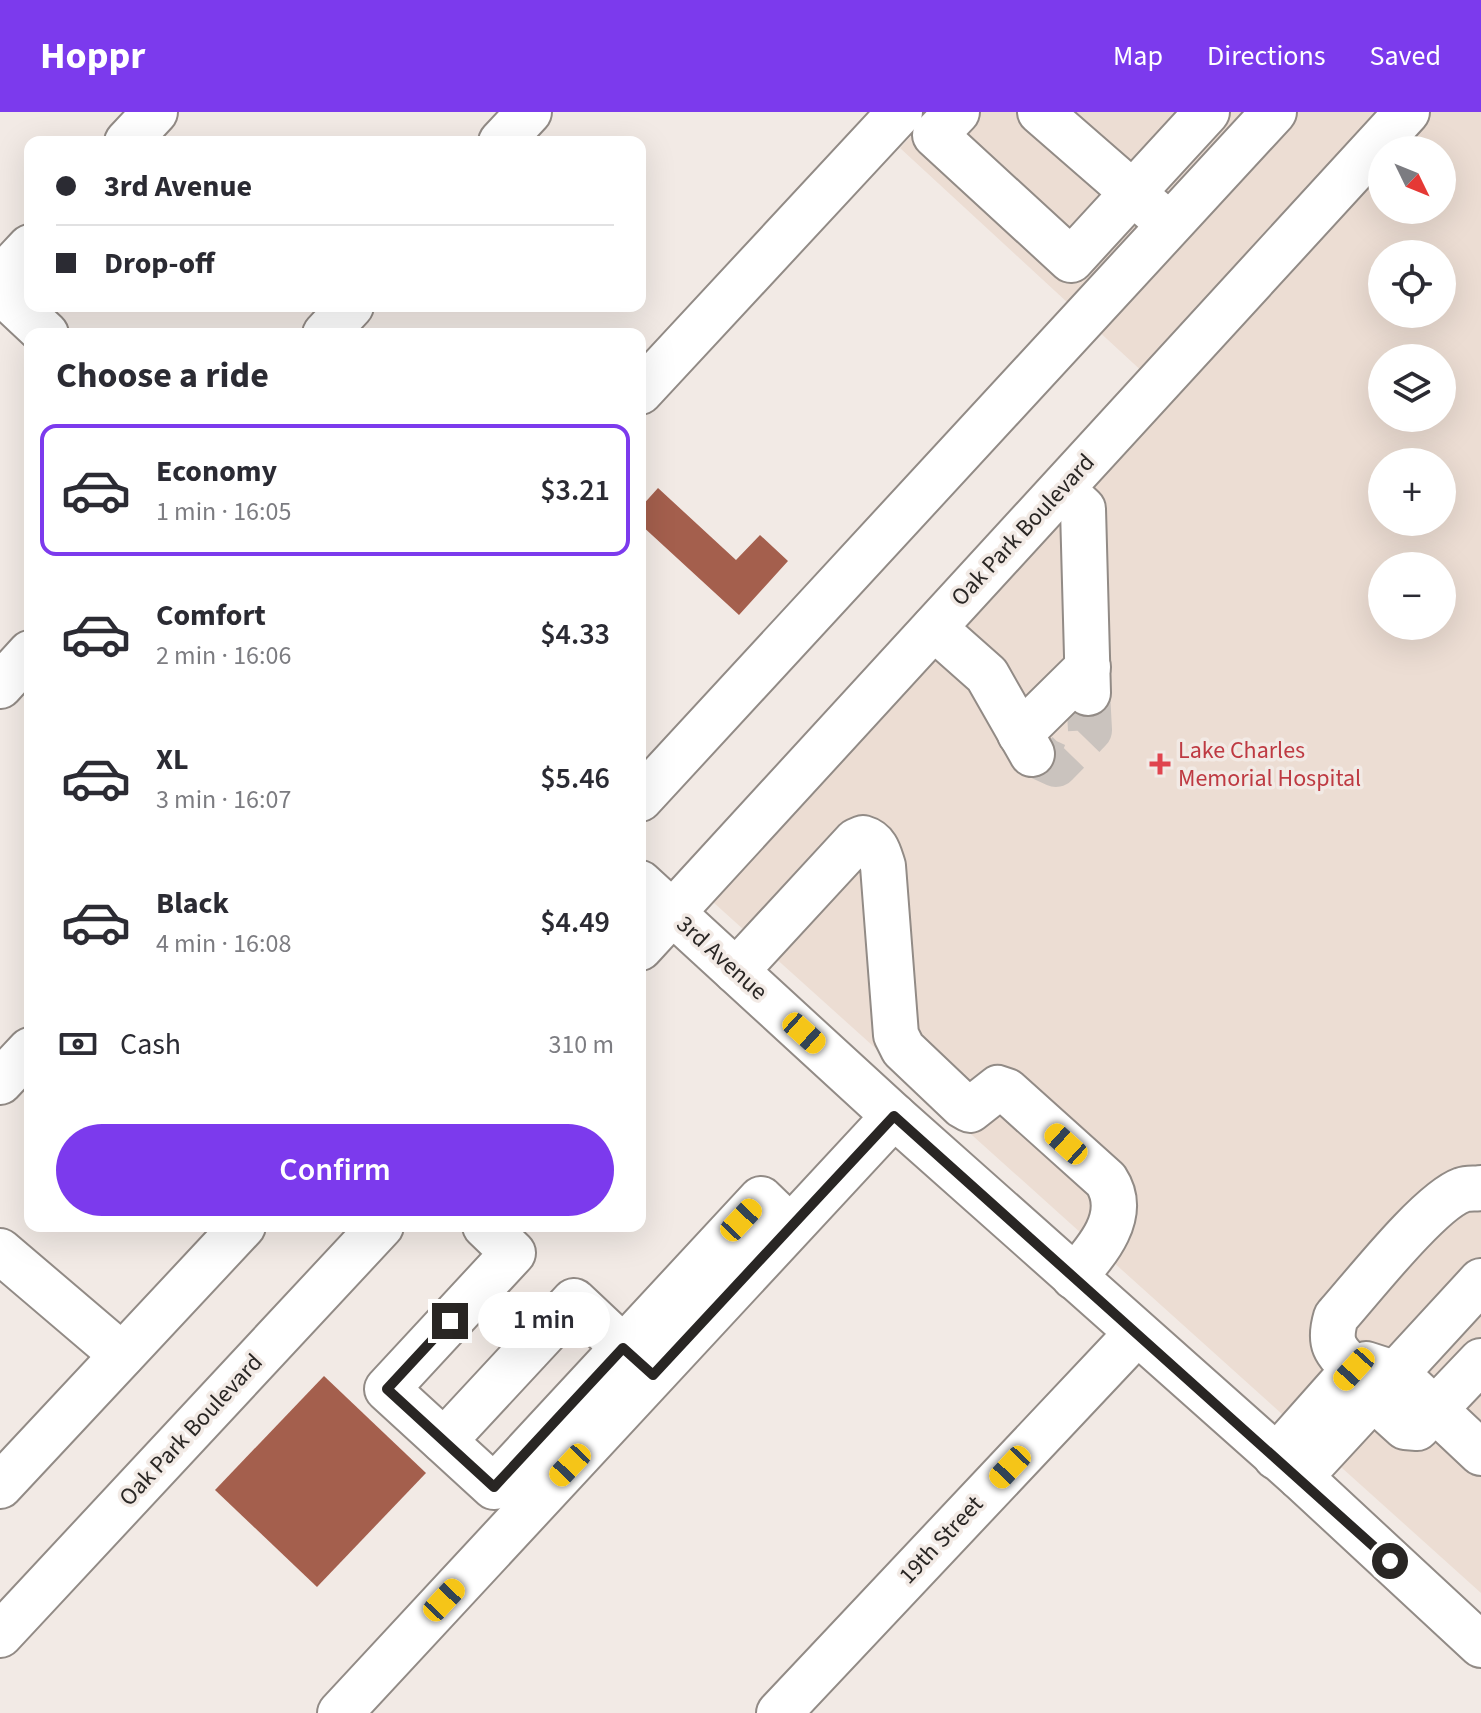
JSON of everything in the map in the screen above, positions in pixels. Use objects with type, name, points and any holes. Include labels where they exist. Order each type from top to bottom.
[{"type":"street","points":[[133,136],[155,112]]},
{"type":"street","points":[[507,136],[529,112]]},
{"type":"street","points":[[646,386],[900,112]]},
{"type":"street","points":[[957,112],[935,135],[1071,260],[1133,194],[1197,115]]},
{"type":"street","points":[[1040,112],[1169,225]]},
{"type":"street","points":[[646,792],[1274,112]]},
{"type":"street","name":"Oak Park Boulevard","points":[[646,942],[1407,112]]},
{"type":"street","points":[[0,279],[24,253]]},
{"type":"street","points":[[0,291],[40,328]]},
{"type":"street","points":[[331,328],[345,312]]},
{"type":"street","points":[[934,628],[987,675],[1026,744],[1088,680],[1083,509],[1062,489]]},
{"type":"street","points":[[0,686],[24,660]]},
{"type":"street","points":[[736,971],[856,841],[863,838],[870,840],[876,846],[883,866],[896,1035],[903,1049],[970,1110],[998,1088],[1007,1091],[1106,1180],[1114,1192],[1116,1206],[1113,1220],[1074,1277]]},
{"type":"street","name":"3rd Avenue","points":[[646,888],[1481,1645]]},
{"type":"street","points":[[0,1082],[24,1056]]},
{"type":"street","points":[[491,1232],[513,1253],[387,1389],[494,1487],[790,1227],[894,1116]]},
{"type":"street","points":[[1481,1188],[1463,1190],[1443,1201],[1425,1217],[1336,1317],[1331,1334],[1336,1352],[1375,1380],[1405,1427],[1417,1428],[1481,1361]]},
{"type":"street","points":[[0,1486],[237,1232]]},
{"type":"street","name":"Oak Park Boulevard","points":[[0,1635],[375,1232]]},
{"type":"street","points":[[0,1251],[122,1355]]},
{"type":"street","points":[[1288,1467],[1481,1281]]},
{"type":"street","points":[[444,1441],[574,1301],[638,1361]]},
{"type":"street","name":"19th Street","points":[[779,1713],[1137,1333]]},
{"type":"street","points":[[340,1713],[638,1361]]},
{"type":"street","points":[[1436,1410],[1481,1453]]},
{"type":"shaded area","name":"Lake Charles Memorial Hospital","points":[[933,112],[1481,112],[1481,1593],[713,902],[1172,399],[900,148]]},
{"type":"building","points":[[658,488],[736,560],[760,535],[788,561],[739,615],[646,530],[646,501]]},
{"type":"building","points":[[324,1376],[426,1473],[317,1587],[215,1490]]},
{"type":"tunnel","points":[[1032,754],[1056,765],[1090,730],[1088,693]]},
{"type":"place","name":"Lake Charles Memorial Hospital","points":[[1160,764]]},
{"type":"route","points":[[450,1321],[387,1389],[494,1487],[623,1348],[653,1375],[894,1116],[1300,1477],[1390,1561]]}]
